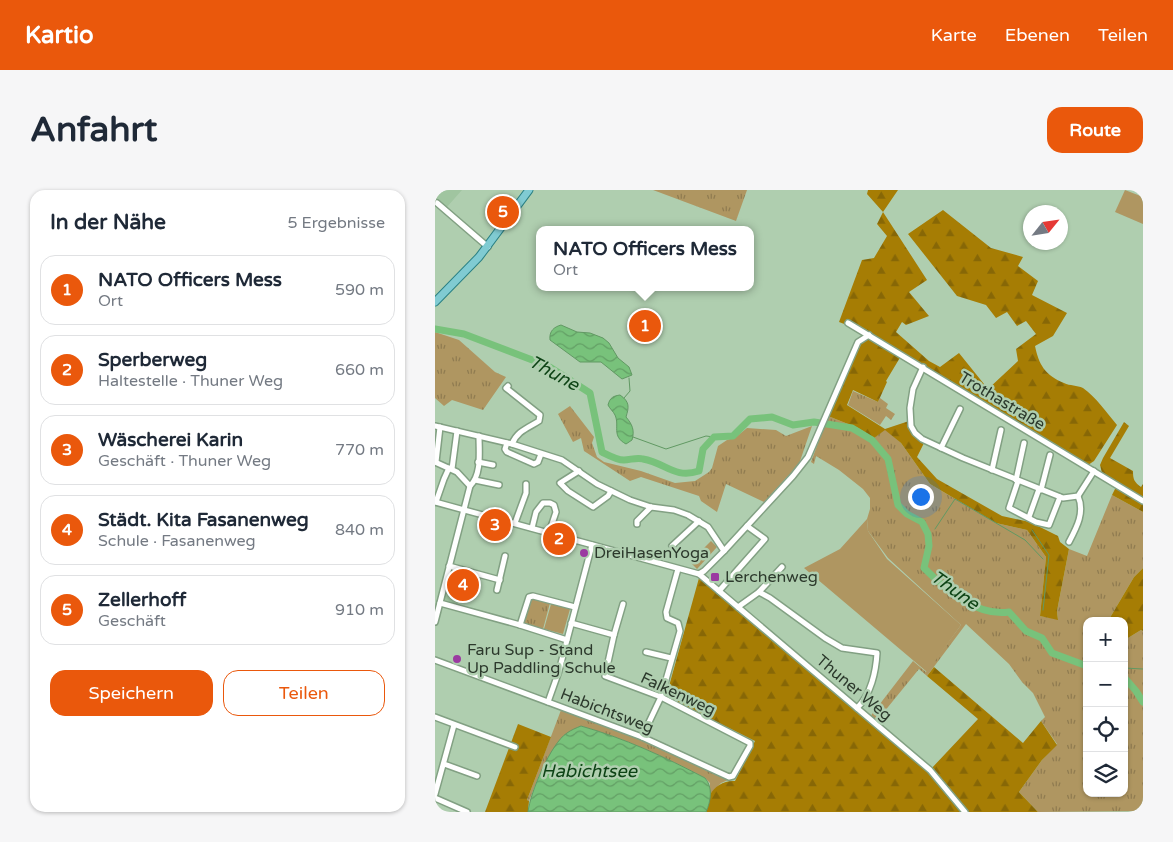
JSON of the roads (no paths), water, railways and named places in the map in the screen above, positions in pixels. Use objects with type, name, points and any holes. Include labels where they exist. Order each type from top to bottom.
[{"type":"main road","points":[[435,302],[488,247],[529,190]]},
{"type":"street","points":[[437,203],[488,247]]},
{"type":"street","name":"Trothastraße","points":[[848,323],[1143,500]]},
{"type":"street","points":[[457,431],[451,469],[444,479],[436,502],[699,574],[724,551],[793,476],[807,458],[858,342],[869,335]]},
{"type":"street","points":[[923,367],[913,389],[910,408],[911,426],[922,439],[1059,497],[1069,498],[1078,496],[1094,471]]},
{"type":"street","points":[[506,388],[540,416],[539,421],[520,432],[505,449],[507,452],[534,464],[538,462],[541,454]]},
{"type":"street","points":[[941,448],[960,409]]},
{"type":"street","points":[[470,486],[451,469],[435,462],[437,427],[509,444],[565,462],[611,491],[651,507],[673,510],[688,515],[708,528],[724,551]]},
{"type":"street","points":[[992,470],[1001,430]]},
{"type":"street","points":[[435,622],[470,486],[475,480],[479,462],[479,436]]},
{"type":"street","points":[[1024,443],[1009,508],[1036,522],[1049,525],[1059,497]]},
{"type":"street","points":[[1029,517],[1050,455]]},
{"type":"street","points":[[479,462],[493,465]]},
{"type":"street","points":[[579,471],[560,483],[593,507],[608,496],[611,491]]},
{"type":"street","points":[[475,480],[499,486]]},
{"type":"street","points":[[515,524],[526,484]]},
{"type":"street","points":[[1069,542],[1081,515],[1078,496]]},
{"type":"street","points":[[532,528],[536,512],[541,505],[546,502],[550,503],[554,505],[556,512],[549,533]]},
{"type":"street","points":[[637,524],[637,521],[651,507]]},
{"type":"street","points":[[672,546],[699,522]]},
{"type":"street","points":[[719,591],[765,539],[747,526]]},
{"type":"street","points":[[548,702],[559,671],[592,545]]},
{"type":"street","points":[[497,590],[505,556]]},
{"type":"street","points":[[449,566],[500,580]]},
{"type":"street","points":[[738,607],[759,592],[782,567]]},
{"type":"street","points":[[642,737],[661,697],[680,631],[678,623],[667,618],[666,612],[678,569]]},
{"type":"street","name":"Thuner Weg","points":[[699,574],[930,770],[965,812]]},
{"type":"street","points":[[759,592],[842,648],[877,653],[874,676],[862,703],[857,708]]},
{"type":"street","points":[[520,625],[529,597],[533,596],[575,607]]},
{"type":"street","points":[[440,603],[567,640]]},
{"type":"street","name":"Falkenweg","points":[[623,604],[605,676],[661,697],[750,743]]},
{"type":"street","points":[[571,622],[614,635]]},
{"type":"street","points":[[647,652],[671,658]]},
{"type":"street","name":"Habichtsweg","points":[[435,660],[642,737],[729,777],[733,776],[751,746],[750,743]]},
{"type":"street","points":[[435,717],[515,747]]},
{"type":"street","points":[[454,725],[435,796],[467,812]]},
{"type":"street","points":[[444,764],[477,776]]},
{"type":"water","points":[[561,325],[577,332],[590,333],[603,338],[609,343],[618,358],[629,367],[632,375],[622,379],[601,362],[580,362],[550,340],[550,334],[556,327]]},
{"type":"water","points":[[620,395],[627,402],[626,417],[633,430],[632,440],[626,444],[621,441],[617,434],[615,415],[608,405],[613,397]]},
{"type":"water","name":"Habichtsee","points":[[581,726],[613,736],[644,749],[705,778],[708,782],[710,794],[706,812],[528,812],[537,781],[554,747],[567,733]]},
{"type":"waterway","name":"Thune","points":[[435,329],[464,334],[548,366],[590,393],[602,452],[618,459],[641,458],[676,472],[690,473],[699,471],[703,449],[714,437],[733,436],[750,419],[772,417],[793,425],[814,422],[852,428],[872,440],[888,459],[898,505],[907,514],[922,522],[928,534],[929,546],[924,568],[962,600],[985,610],[1009,612],[1026,631],[1042,638],[1052,653],[1083,665]]},
{"type":"waterway","points":[[624,398],[630,391],[629,378]]},
{"type":"waterway","points":[[633,437],[666,449],[706,436],[714,437]]},
{"type":"waterway","points":[[935,529],[955,499],[1025,540],[1043,559]]},
{"type":"waterway","points":[[1032,530],[1049,555],[1043,610]]},
{"type":"waterway","points":[[1128,668],[1143,669]]},
{"type":"waterway","name":"Thune","points":[[1128,682],[1143,702]]},
{"type":"railway","points":[[435,194],[438,190]]},
{"type":"place","name":"Zellerhoff","points":[[503,212]]},
{"type":"place","name":"NATO Officers Mess","points":[[645,326]]},
{"type":"place","name":"Wäscherei Karin","points":[[495,525]]},
{"type":"place","name":"Sperberweg","points":[[559,539]]},
{"type":"place","name":"DreiHasenYoga","points":[[584,553]]},
{"type":"place","name":"Lerchenweg","points":[[715,577]]},
{"type":"place","name":"Städt. Kita Fasanenweg","points":[[463,585]]},
{"type":"place","name":"Faru Sup - Stand Up Paddling Schule","points":[[457,659]]}]
